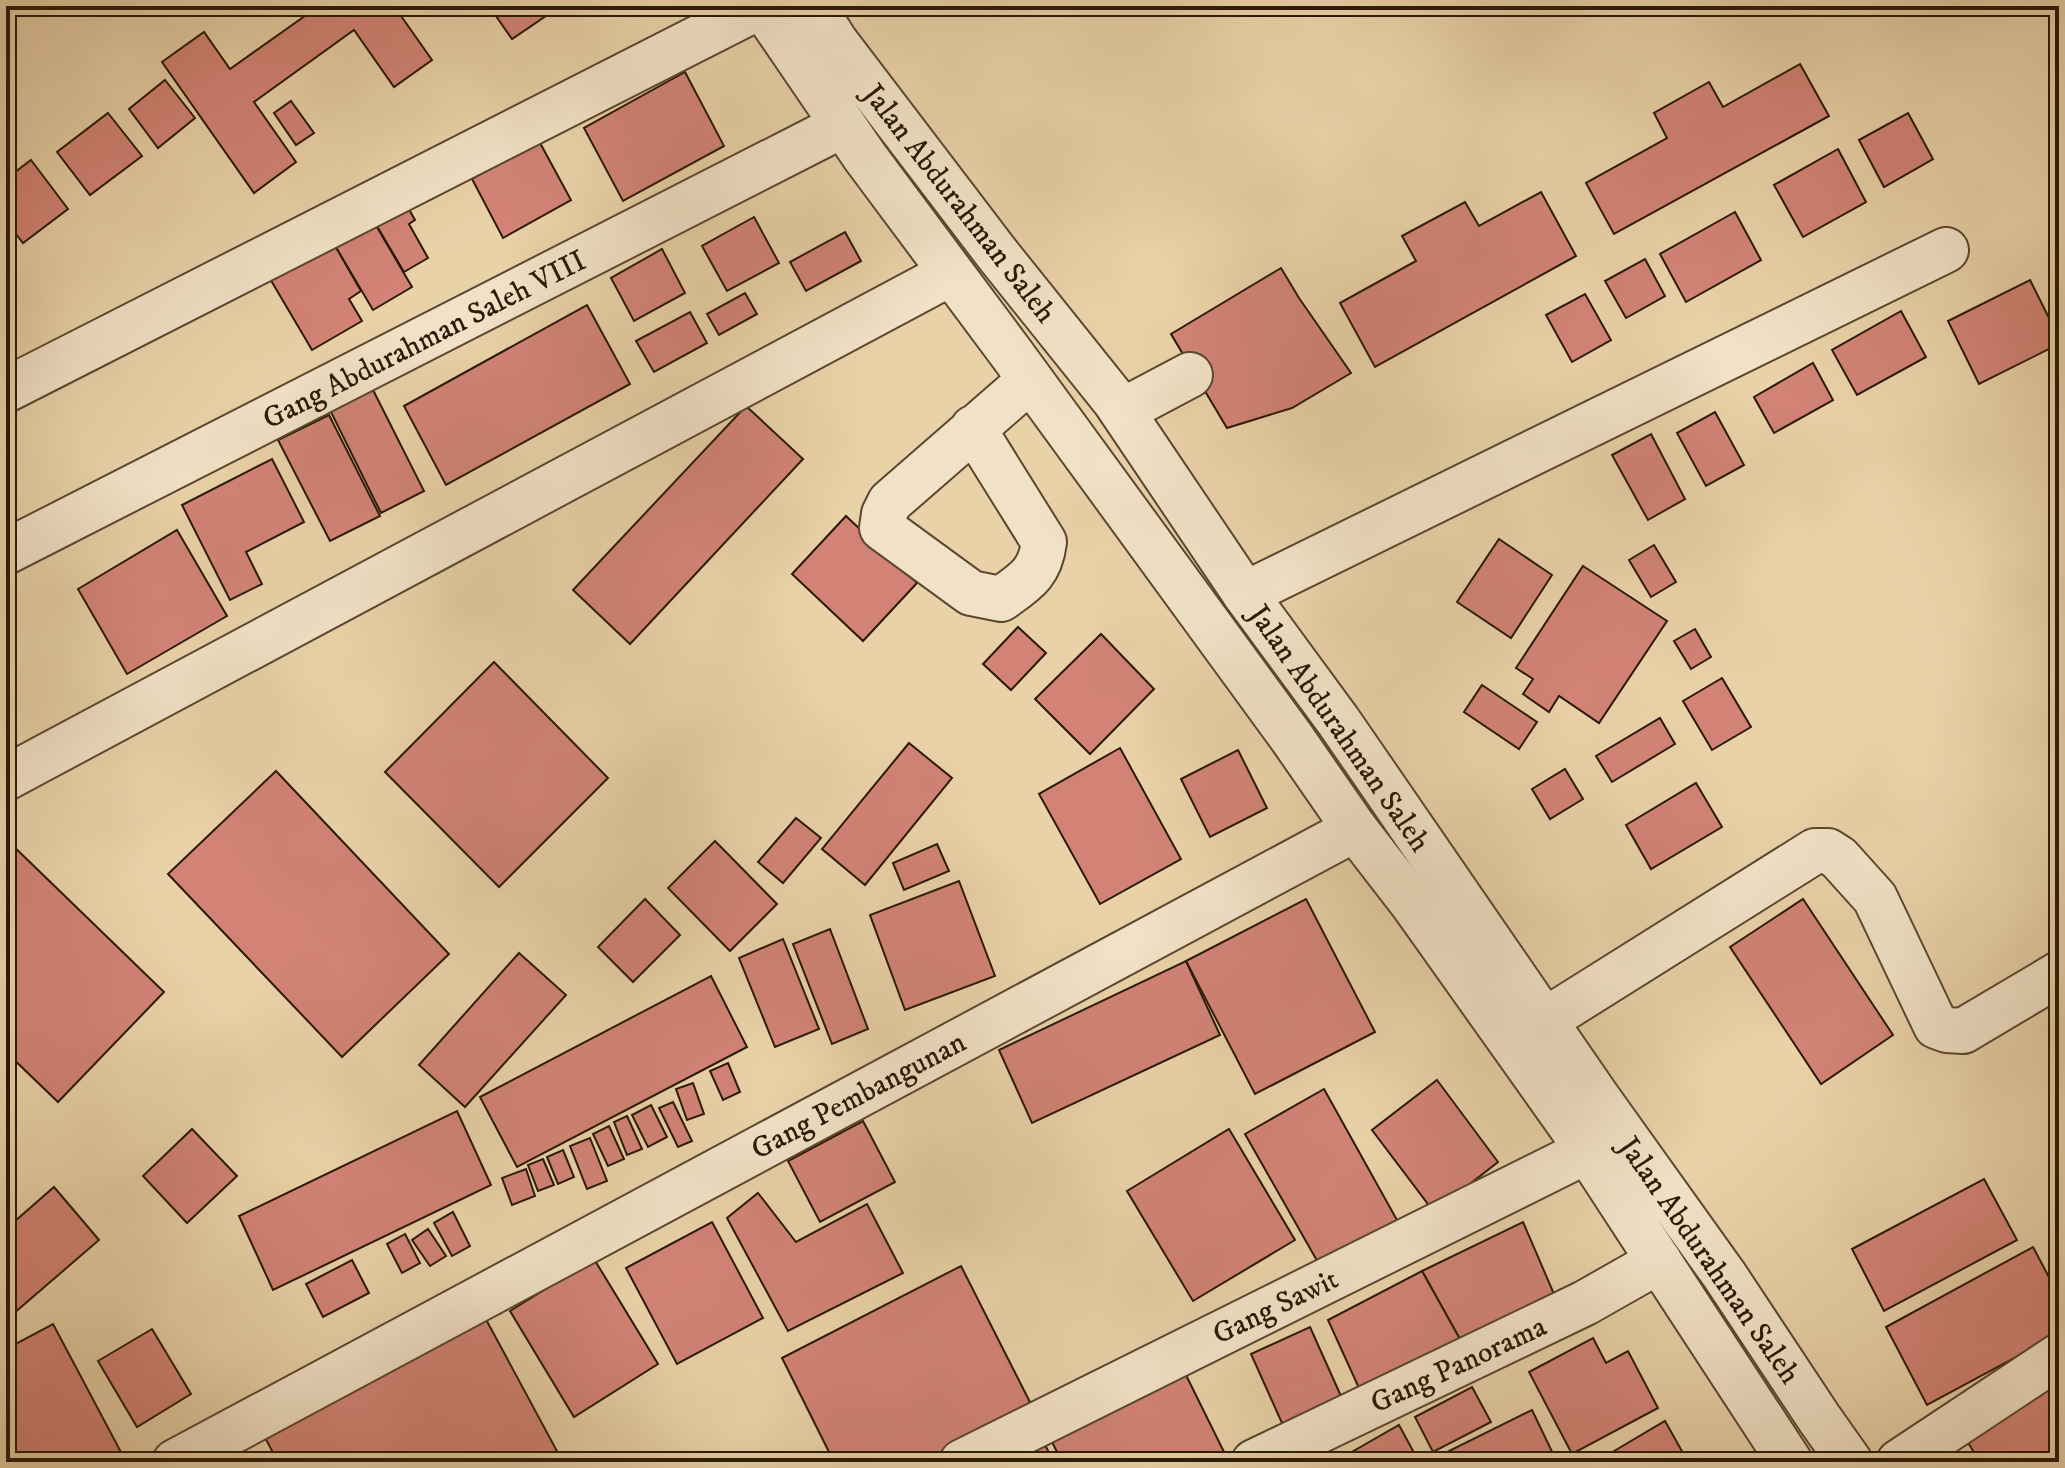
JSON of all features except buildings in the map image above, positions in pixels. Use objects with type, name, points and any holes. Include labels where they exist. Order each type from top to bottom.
[{"type":"street","name":"Jalan Abdurahman Saleh","points":[[761,6],[865,157],[1292,738],[1355,829],[1413,904],[1587,1151],[1786,1454]]},
{"type":"street","points":[[6,390],[761,6]]},
{"type":"street","name":"Jalan Abdurahman Saleh","points":[[813,6],[835,41],[998,255],[1122,411],[1245,594],[1339,722],[1544,1021],[1725,1276],[1850,1462]]},
{"type":"street","name":"Gang Abdurahman Saleh VIII","points":[[6,552],[843,125]]},
{"type":"street","points":[[1245,594],[1946,250]]},
{"type":"street","points":[[6,778],[951,273]]},
{"type":"street","points":[[1122,411],[1190,375]]},
{"type":"street","points":[[973,428],[1030,380]]},
{"type":"street","name":"Gang Pembangunan","points":[[175,1462],[1355,829]]},
{"type":"street","points":[[1544,1021],[1815,851],[1828,851],[1839,858],[1875,898],[1936,1026],[1963,1031],[2059,974]]},
{"type":"street","name":"Gang Sawit","points":[[962,1462],[1587,1151]]},
{"type":"street","name":"Gang Panorama","points":[[1254,1462],[1585,1303],[1659,1261]]},
{"type":"street","points":[[1899,1462],[2059,1356]]},
{"type":"street","points":[[1786,1454],[1819,1418]]}]
